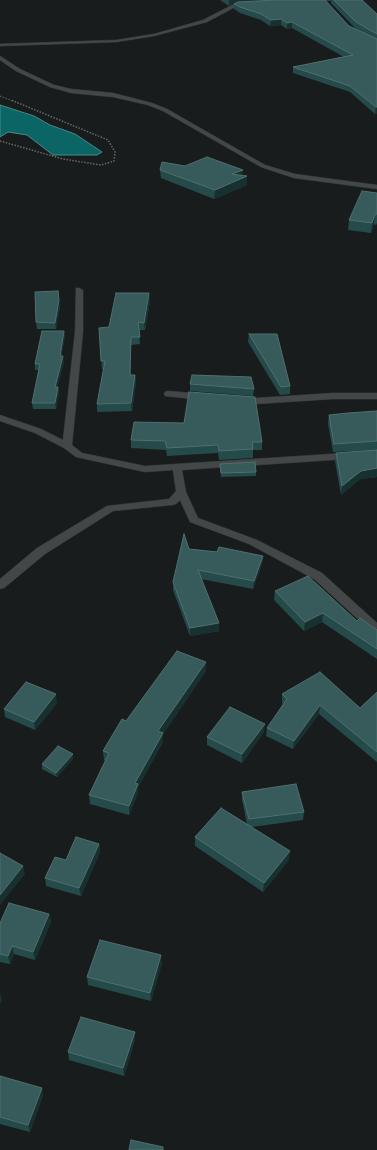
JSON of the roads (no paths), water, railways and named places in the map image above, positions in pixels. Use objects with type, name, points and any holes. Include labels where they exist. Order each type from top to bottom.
[{"type":"street","points":[[308,2],[333,0]]},
{"type":"street","points":[[324,1],[328,6]]},
{"type":"street","points":[[0,45],[116,41],[154,35],[205,21],[236,5],[255,3]]},
{"type":"street","points":[[0,58],[18,70],[52,86],[71,91],[113,95],[150,104],[165,110],[262,166],[294,176],[325,182],[377,187]]},
{"type":"street","points":[[67,446],[79,332],[79,290]]},
{"type":"street","points":[[168,394],[212,398]]},
{"type":"street","points":[[234,399],[256,401],[333,396],[377,396]]},
{"type":"street","points":[[0,418],[38,431],[67,446],[79,455],[145,469],[377,454]]},
{"type":"street","points":[[177,467],[182,492],[194,520],[253,542],[318,576],[377,630]]},
{"type":"street","points":[[0,585],[41,551],[110,508],[172,502],[182,492]]},
{"type":"water","points":[[0,105],[34,116],[50,125],[75,134],[102,152],[97,155],[53,155],[27,135],[8,132],[0,137]]}]
